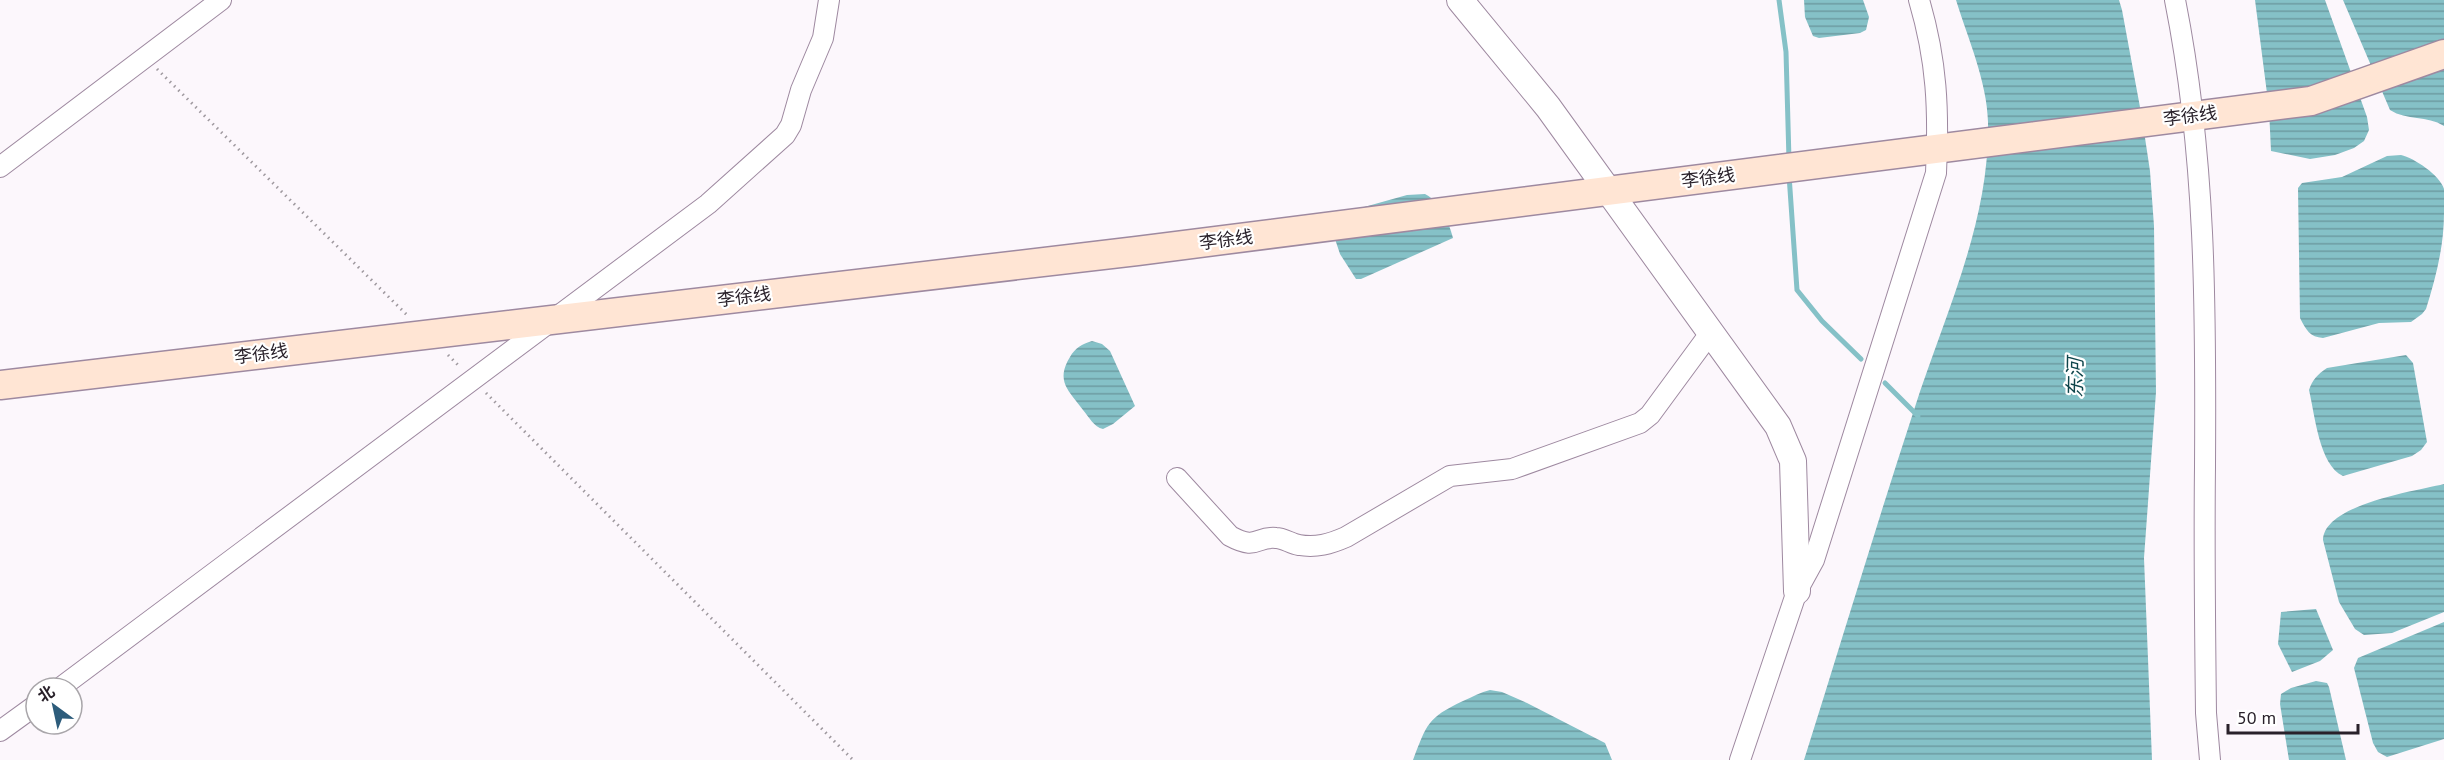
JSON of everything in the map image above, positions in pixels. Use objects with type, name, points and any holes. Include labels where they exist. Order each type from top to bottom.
[{"type":"main road","name":"李徐线","points":[[0,385],[1137,251],[2310,101],[2444,54]]},
{"type":"street","points":[[0,167],[221,0]]},
{"type":"street","points":[[76,676],[708,204],[777,144],[791,125],[801,90],[823,38],[829,0]]},
{"type":"street","points":[[1460,0],[1548,107],[1778,426],[1793,461],[1797,591]]},
{"type":"street","points":[[1740,760],[1797,591],[1814,560],[1936,172],[1939,125],[1935,68],[1918,0]]},
{"type":"street","points":[[2175,0],[2196,127],[2199,167],[2205,302],[2206,701],[2210,760]]},
{"type":"street","points":[[1177,478],[1230,536],[1240,542],[1255,543],[1277,538],[1298,545],[1328,545],[1346,537],[1450,476],[1512,469],[1640,423],[1650,415],[1711,332]]},
{"type":"street","points":[[0,731],[24,714]]},
{"type":"path","points":[[145,57],[414,322]]},
{"type":"path","points":[[448,355],[853,760]]},
{"type":"water","points":[[1804,0],[1863,0],[1869,17],[1866,30],[1860,33],[1819,38],[1813,36],[1805,17]]},
{"type":"water","name":"东河","points":[[1956,0],[2119,0],[2122,10],[2150,171],[2154,226],[2156,392],[2144,558],[2152,760],[1804,760],[1900,454],[1963,269],[1982,196],[1987,160],[1987,107],[1981,76]]},
{"type":"water","points":[[2255,0],[2325,0],[2367,117],[2369,130],[2364,141],[2354,148],[2335,155],[2310,159],[2271,151],[2269,109]]},
{"type":"water","points":[[2343,0],[2444,0],[2444,126],[2431,120],[2403,116],[2390,110]]},
{"type":"water","points":[[2401,155],[2426,168],[2437,178],[2444,189],[2441,249],[2426,309],[2411,322],[2379,323],[2323,338],[2315,336],[2306,329],[2300,318],[2298,188],[2302,183],[2342,177],[2387,156]]},
{"type":"water","points":[[1425,194],[1440,207],[1453,238],[1361,279],[1356,279],[1340,254],[1335,239],[1357,209],[1407,195]]},
{"type":"water","points":[[1092,341],[1102,344],[1110,351],[1135,406],[1103,429],[1090,419],[1069,391],[1064,379],[1066,365],[1072,354],[1079,347]]},
{"type":"water","points":[[2406,355],[2413,363],[2427,442],[2412,456],[2343,476],[2335,470],[2323,451],[2309,390],[2312,383],[2327,368]]},
{"type":"water","points":[[2444,484],[2444,612],[2392,633],[2364,635],[2355,629],[2339,602],[2323,540],[2327,528],[2338,517],[2354,508],[2394,495]]},
{"type":"water","points":[[2316,609],[2333,650],[2320,661],[2292,672],[2278,644],[2281,612]]},
{"type":"water","points":[[2444,622],[2444,739],[2387,757],[2378,752],[2373,743],[2354,668],[2358,658]]},
{"type":"water","points":[[2316,681],[2327,683],[2329,687],[2346,760],[2289,760],[2280,704],[2281,694],[2291,688]]},
{"type":"water","points":[[1490,690],[1502,692],[1527,703],[1605,743],[1612,760],[1413,760],[1425,730],[1435,718],[1451,707]]},
{"type":"waterway","points":[[1779,0],[1786,52],[1789,160]]},
{"type":"waterway","points":[[1789,175],[1797,290],[1822,321],[1861,359]]},
{"type":"waterway","points":[[1885,383],[1918,416]]}]
